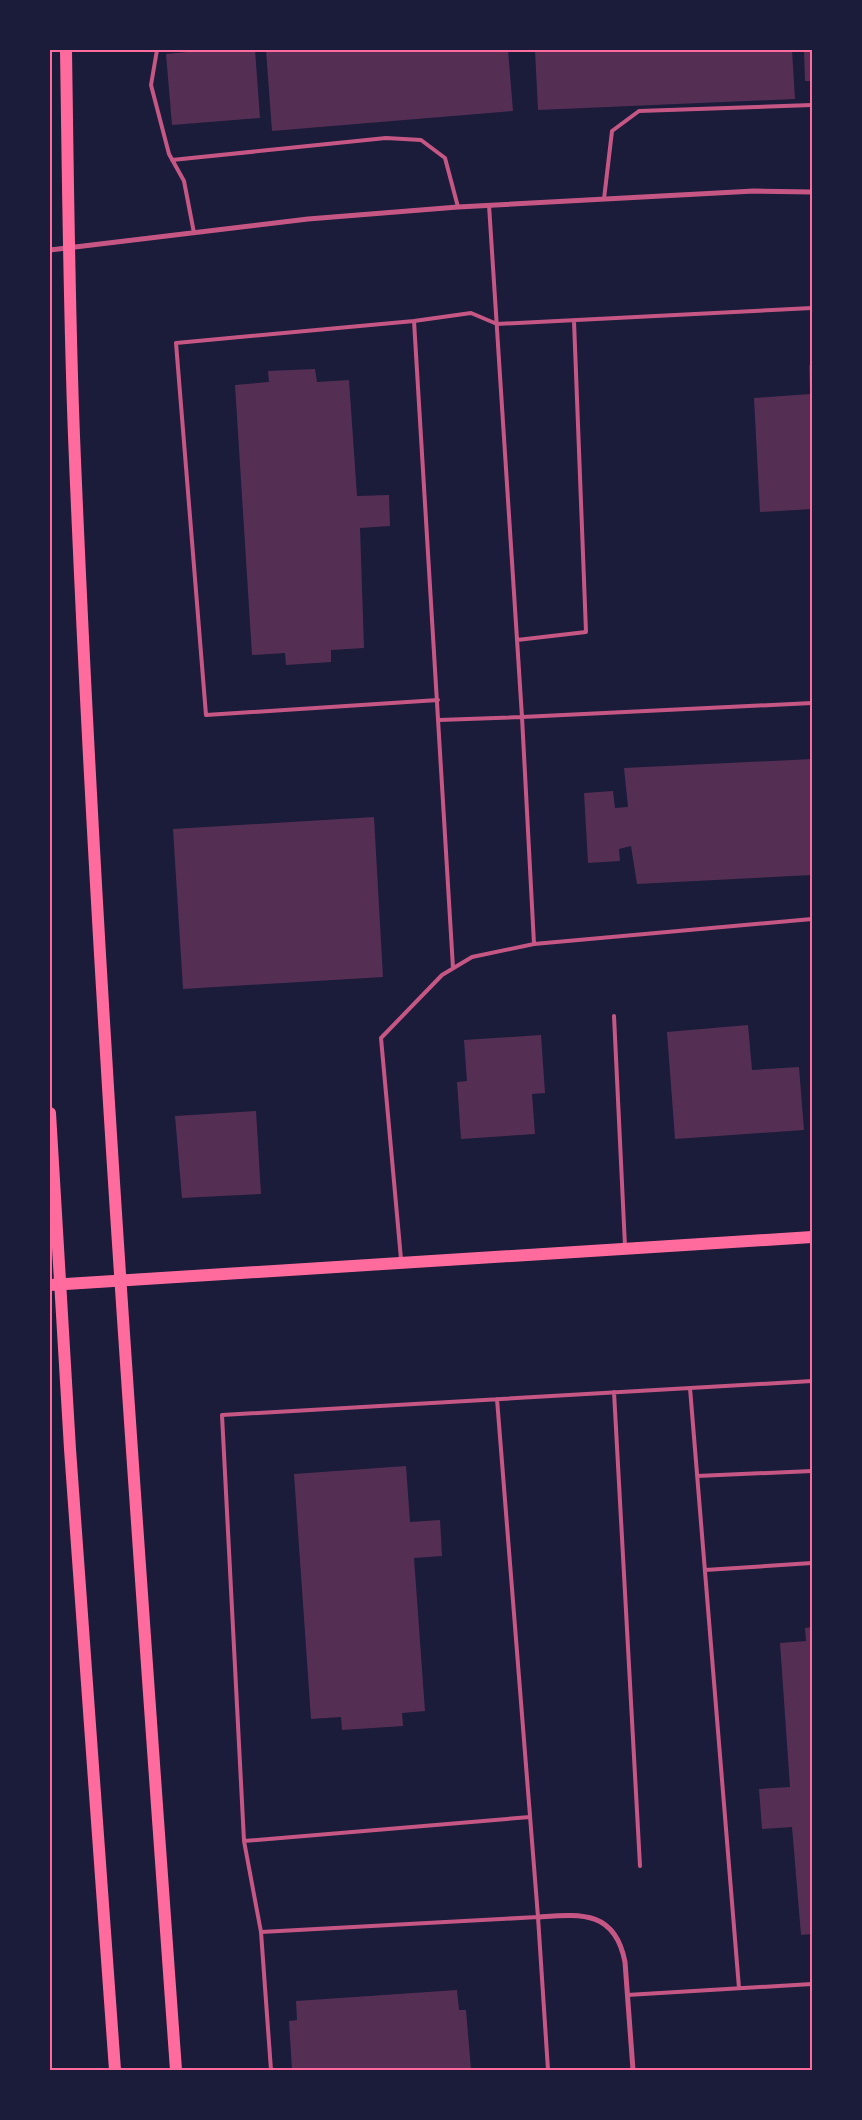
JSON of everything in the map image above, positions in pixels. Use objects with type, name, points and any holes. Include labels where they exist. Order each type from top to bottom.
[{"type":"main road","points":[[66,50],[69,248],[75,443],[100,935],[127,1376],[176,2070]]},
{"type":"main road","points":[[50,1113],[70,1459],[115,2070]]},
{"type":"main road","points":[[50,1285],[812,1237]]},
{"type":"street","points":[[50,250],[194,232],[458,207],[754,191],[812,192]]},
{"type":"street","points":[[538,1917],[577,1914],[592,1917],[605,1924],[615,1934],[622,1948],[633,2070]]},
{"type":"lane","points":[[158,50],[151,85],[172,160],[184,181],[194,232]]},
{"type":"lane","points":[[604,199],[612,131],[639,111],[812,105]]},
{"type":"lane","points":[[172,160],[386,138],[421,140],[445,158],[458,207]]},
{"type":"lane","points":[[489,205],[522,716],[534,944]]},
{"type":"lane","points":[[438,700],[206,715],[176,343],[471,313],[497,324],[812,308]]},
{"type":"lane","points":[[414,320],[440,720],[453,968]]},
{"type":"lane","points":[[517,640],[586,632],[574,321]]},
{"type":"lane","points":[[440,720],[812,703]]},
{"type":"lane","points":[[402,1264],[381,1038],[442,974],[472,957],[534,944],[812,919]]},
{"type":"lane","points":[[614,1016],[625,1250]]},
{"type":"lane","points":[[271,2070],[261,1932],[244,1841],[222,1415],[812,1381]]},
{"type":"lane","points":[[690,1388],[739,1988]]},
{"type":"lane","points":[[614,1392],[640,1866]]},
{"type":"lane","points":[[497,1399],[538,1917],[548,2070]]},
{"type":"lane","points":[[697,1476],[812,1471]]},
{"type":"lane","points":[[705,1570],[812,1563]]},
{"type":"lane","points":[[244,1841],[530,1817]]},
{"type":"lane","points":[[261,1932],[538,1917]]},
{"type":"lane","points":[[627,1995],[812,1984]]},
{"type":"building","points":[[209,50],[255,50],[260,118],[172,125],[166,54]]},
{"type":"building","points":[[266,50],[508,50],[513,111],[272,131]]},
{"type":"building","points":[[535,50],[792,50],[795,99],[538,110]]},
{"type":"building","points":[[804,50],[812,50],[812,81],[805,81]]},
{"type":"building","points":[[809,365],[812,365],[812,509],[760,512],[754,398],[810,394]]},
{"type":"building","points":[[315,369],[317,382],[349,380],[357,496],[389,495],[390,526],[360,528],[364,648],[331,650],[331,662],[286,665],[285,653],[252,655],[235,385],[269,382],[268,371]]},
{"type":"building","points":[[812,759],[812,875],[637,884],[631,846],[619,849],[620,861],[588,863],[584,793],[613,791],[615,808],[628,807],[624,768]]},
{"type":"building","points":[[374,817],[383,977],[183,989],[173,829]]},
{"type":"building","points":[[748,1025],[752,1070],[799,1067],[804,1130],[675,1139],[667,1032]]},
{"type":"building","points":[[541,1035],[545,1093],[532,1094],[535,1134],[461,1139],[457,1082],[467,1081],[464,1040]]},
{"type":"building","points":[[256,1111],[261,1194],[182,1198],[175,1116]]},
{"type":"building","points":[[406,1466],[410,1522],[440,1520],[442,1556],[414,1558],[425,1711],[402,1713],[403,1726],[342,1730],[341,1717],[311,1719],[294,1474]]},
{"type":"building","points":[[812,1627],[812,1934],[801,1935],[792,1827],[762,1829],[759,1789],[790,1787],[780,1643],[806,1641],[805,1628]]},
{"type":"building","points":[[457,1990],[459,2010],[466,2010],[471,2070],[292,2070],[289,2021],[297,2020],[296,2001]]}]
